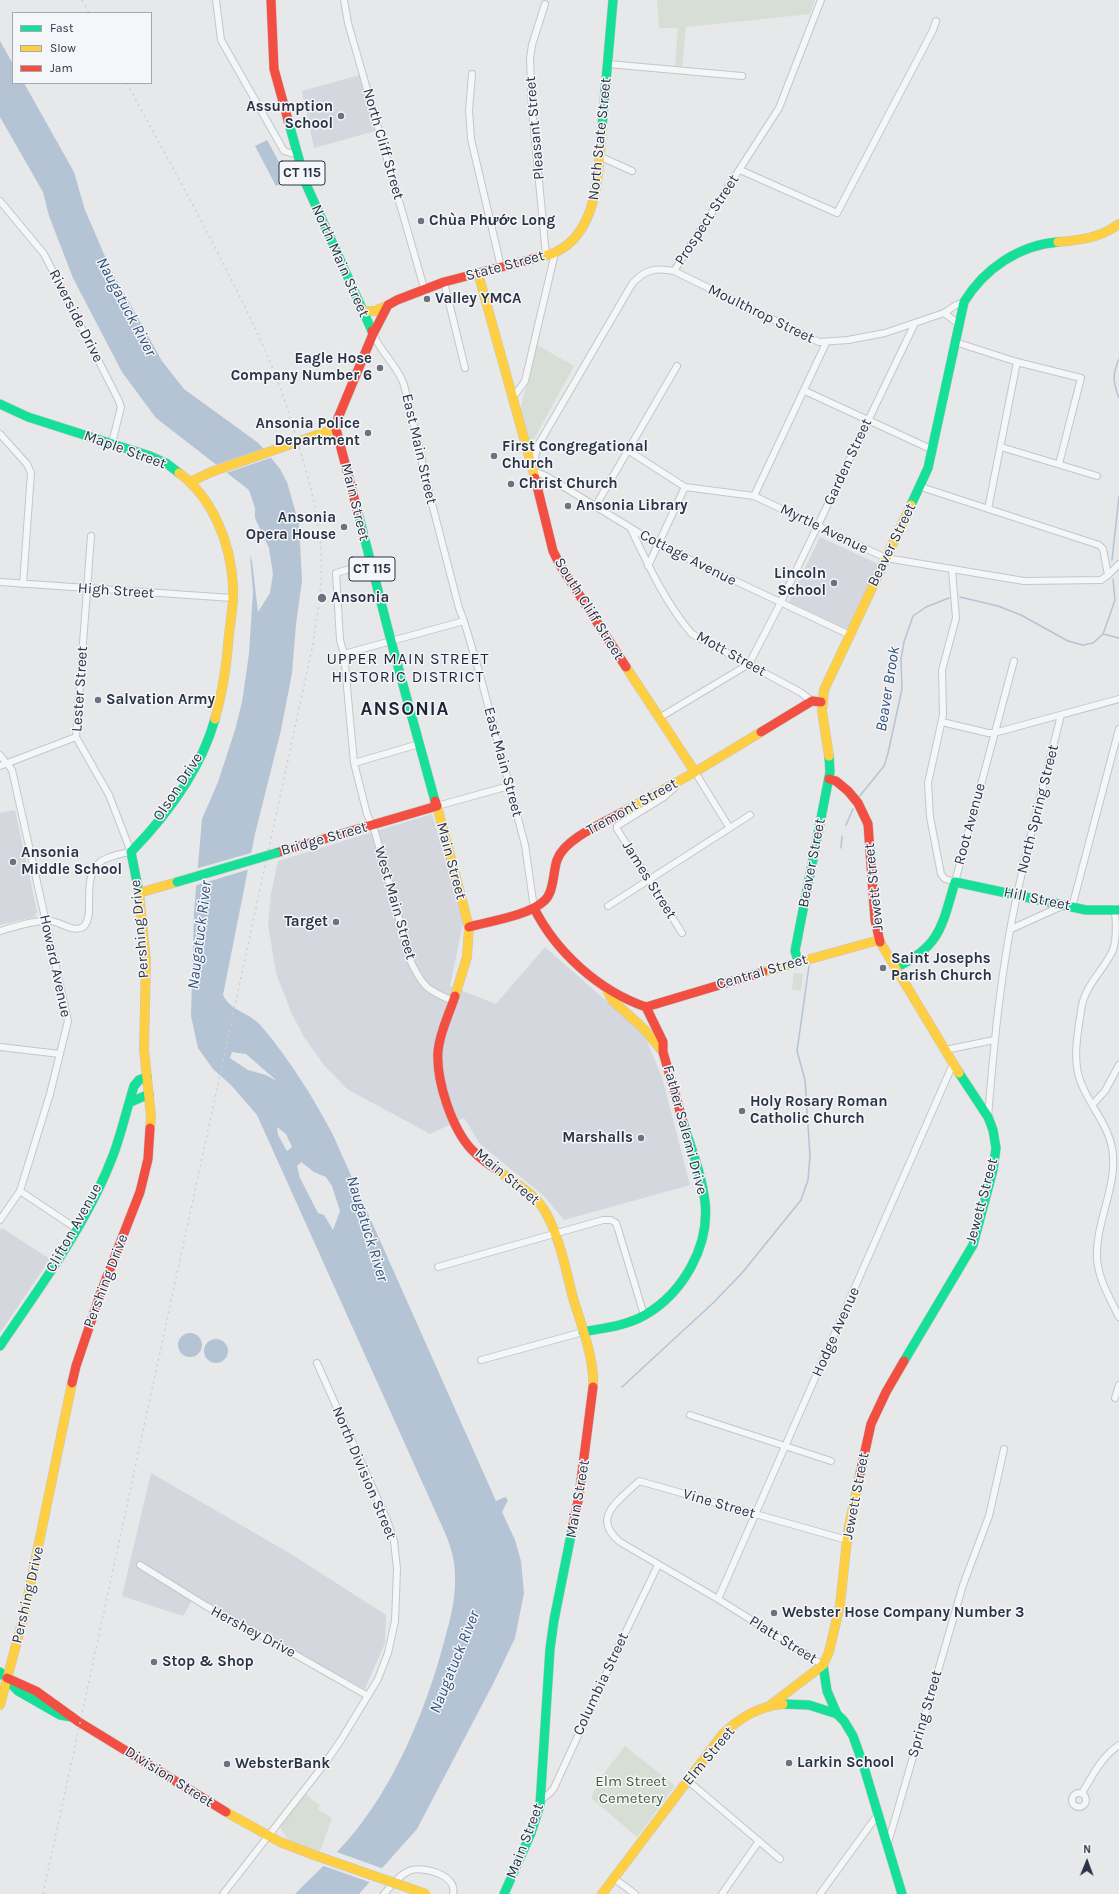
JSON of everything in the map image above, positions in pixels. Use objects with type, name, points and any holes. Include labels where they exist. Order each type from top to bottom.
[{"type":"main road","name":"North Main Street","points":[[271,0],[274,69],[297,155],[306,184],[373,334]]},
{"type":"main road","name":"North State Street","points":[[550,254],[566,246],[577,233],[593,207],[601,157],[614,0]]},
{"type":"main road","name":"Beaver Street","points":[[798,961],[796,951],[797,942],[829,779],[830,760],[816,702],[824,690],[921,487],[933,450],[964,302],[973,288],[984,276],[1019,253],[1048,243],[1089,239],[1106,232],[1119,224]]},
{"type":"main road","name":"State Street","points":[[362,311],[375,311],[424,288],[550,254]]},
{"type":"main road","name":"South Cliff Street","points":[[478,273],[533,471],[553,551],[695,772]]},
{"type":"main road","points":[[373,334],[388,305]]},
{"type":"main road","name":"Main Street","points":[[373,334],[338,418],[337,428],[391,641],[469,928],[468,957],[442,1028],[438,1051],[438,1065],[444,1094],[456,1127],[477,1155],[535,1198],[546,1213],[555,1233],[583,1332],[590,1360],[592,1378],[591,1408],[580,1496],[554,1620],[550,1649],[541,1800],[534,1826],[504,1894]]},
{"type":"main road","name":"Maple Street","points":[[0,404],[26,417],[112,443],[158,459],[175,469],[190,482]]},
{"type":"main road","points":[[232,598],[230,566],[224,539],[202,496],[190,482],[211,472],[337,428]]},
{"type":"main road","name":"Olson Drive","points":[[131,852],[144,839],[171,803],[194,768],[204,748],[218,710],[224,686],[232,598]]},
{"type":"main road","name":"Tremont Street","points":[[469,928],[534,908],[545,901],[549,894],[557,859],[570,842],[816,702]]},
{"type":"main road","name":"Jewett Street","points":[[823,1665],[829,1652],[840,1605],[847,1540],[866,1442],[878,1408],[973,1245],[993,1170],[996,1148],[993,1130],[988,1117],[953,1064],[897,967],[879,940],[875,920],[868,824],[862,811],[845,787],[837,781],[829,779]]},
{"type":"main road","name":"Bridge Street","points":[[139,893],[437,806]]},
{"type":"main road","name":"Pershing Drive","points":[[0,1705],[4,1675],[25,1614],[76,1366],[101,1292],[140,1192],[148,1159],[151,1117],[144,1049],[146,962],[139,893],[131,852]]},
{"type":"main road","name":"Hill Street","points":[[955,882],[1068,906],[1098,911],[1117,910]]},
{"type":"main road","name":"Root Avenue","points":[[897,967],[924,954],[935,940],[942,927],[955,882]]},
{"type":"main road","name":"East Main Street","points":[[534,908],[540,923],[552,939],[586,971],[605,986],[631,1002],[646,1007]]},
{"type":"main road","name":"Central Street","points":[[646,1007],[798,961],[879,940]]},
{"type":"main road","name":"East Main Street","points":[[605,986],[612,1000],[644,1029]]},
{"type":"main road","points":[[644,1029],[646,1007]]},
{"type":"main road","name":"Father Salemi Drive","points":[[583,1332],[617,1325],[644,1315],[667,1297],[686,1275],[698,1252],[704,1228],[705,1203],[699,1178],[663,1052],[663,1042],[646,1007]]},
{"type":"main road","name":"Father Salemi Drive","points":[[644,1029],[663,1052]]},
{"type":"main road","name":"Clifton Avenue","points":[[0,1346],[77,1229],[114,1153],[136,1083],[147,1077]]},
{"type":"main road","points":[[131,1102],[149,1094]]},
{"type":"main road","name":"Elm Street","points":[[768,1707],[823,1665]]},
{"type":"main road","name":"Platt Street","points":[[823,1665],[824,1684],[836,1714],[844,1721],[853,1736],[879,1813],[902,1894]]},
{"type":"main road","name":"Division Street","points":[[4,1675],[18,1690],[60,1715],[72,1716],[267,1836],[426,1894]]},
{"type":"main road","name":"Elm Street","points":[[602,1894],[615,1879],[711,1748],[729,1728],[744,1717],[768,1707],[800,1702],[813,1704],[836,1714]]},
{"type":"street","points":[[216,0],[221,40],[284,151],[297,155]]},
{"type":"street","name":"North Cliff Street","points":[[344,0],[348,23],[424,288]]},
{"type":"street","name":"Prospect Street","points":[[533,471],[536,446],[632,284],[639,275],[651,270],[662,269],[674,271],[768,126],[784,96],[821,0]]},
{"type":"street","name":"Pleasant Street","points":[[545,4],[532,45],[530,58],[532,108],[550,254]]},
{"type":"street","points":[[740,170],[837,213],[934,30],[936,21]]},
{"type":"street","points":[[608,64],[742,76]]},
{"type":"street","points":[[472,74],[469,110],[471,139],[501,267]]},
{"type":"street","points":[[601,157],[632,171]]},
{"type":"street","name":"Riverside Drive","points":[[0,200],[44,254],[118,399],[121,407],[112,443]]},
{"type":"street","points":[[512,399],[525,381],[550,254]]},
{"type":"street","name":"Moulthrop Street","points":[[674,271],[786,327],[814,340],[826,343],[872,337],[915,324],[944,313],[956,305],[964,302]]},
{"type":"street","points":[[444,282],[465,368]]},
{"type":"street","points":[[944,313],[959,324]]},
{"type":"street","name":"Garden Street","points":[[749,664],[780,604],[867,420],[915,324]]},
{"type":"street","name":"East Main Street","points":[[373,334],[378,344],[403,380],[422,459],[422,465],[459,608],[464,621],[525,845],[534,908]]},
{"type":"street","points":[[955,342],[1018,362],[1081,378],[1059,464]]},
{"type":"street","points":[[754,496],[805,391],[826,343]]},
{"type":"street","points":[[988,509],[1018,362]]},
{"type":"street","points":[[595,508],[677,366]]},
{"type":"street","points":[[805,391],[933,450]]},
{"type":"street","points":[[0,434],[27,464],[31,473],[23,584]]},
{"type":"street","points":[[1001,447],[1097,476]]},
{"type":"street","name":"Myrtle Avenue","points":[[629,451],[685,487],[754,496],[886,558],[1024,581],[1095,581],[1104,579],[1108,576]]},
{"type":"street","name":"Cottage Avenue","points":[[533,471],[546,476],[595,508],[657,544],[780,604],[850,635]]},
{"type":"street","points":[[648,566],[685,487]]},
{"type":"street","points":[[921,487],[1098,545],[1103,549],[1108,576]]},
{"type":"street","name":"Mott Street","points":[[631,529],[648,566],[681,621],[692,634],[816,702]]},
{"type":"street","name":"Lester Street","points":[[91,536],[76,737],[109,795],[131,852]]},
{"type":"street","name":"West Main Street","points":[[371,564],[336,573],[340,640],[344,654],[354,763],[367,814],[372,825],[411,962],[419,980],[430,991],[453,1001]]},
{"type":"street","points":[[1108,576],[1119,564]]},
{"type":"street","points":[[952,570],[956,618],[942,670],[942,722],[930,769],[928,791],[930,817],[941,874],[945,879],[955,882]]},
{"type":"street","name":"High Street","points":[[0,582],[232,598]]},
{"type":"street","points":[[344,654],[464,621]]},
{"type":"street","name":"Root Avenue","points":[[955,882],[1014,661]]},
{"type":"street","points":[[659,718],[749,664]]},
{"type":"street","points":[[942,722],[988,734],[1119,698]]},
{"type":"street","name":"North Spring Street","points":[[988,1117],[994,1040],[1017,895],[1061,715]]},
{"type":"street","points":[[1011,929],[1068,906],[1119,729]]},
{"type":"street","points":[[0,766],[76,737]]},
{"type":"street","points":[[354,763],[419,744]]},
{"type":"street","name":"Howard Avenue","points":[[0,755],[12,770],[68,1013],[68,1021],[50,1094],[20,1191],[0,1220]]},
{"type":"street","name":"South Cliff Street","points":[[695,772],[729,828]]},
{"type":"street","name":"James Street","points":[[682,933],[617,829],[617,826],[664,797],[695,772]]},
{"type":"street","name":"Bridge Street","points":[[437,806],[509,786]]},
{"type":"street","points":[[608,906],[750,815]]},
{"type":"street","points":[[0,930],[46,920],[77,929],[84,926],[89,914],[90,878],[94,867],[105,858],[131,852]]},
{"type":"street","points":[[1117,910],[1113,949],[1086,990],[1081,1010],[1077,1068],[1085,1090],[1109,1136],[1113,1155],[1113,1166],[1098,1242],[1098,1265],[1100,1276],[1119,1317]]},
{"type":"street","points":[[945,1050],[994,1040]]},
{"type":"street","points":[[0,1047],[60,1054]]},
{"type":"street","name":"Hodge Avenue","points":[[718,1599],[953,1064]]},
{"type":"street","points":[[1093,1104],[1105,1091],[1119,1065]]},
{"type":"street","points":[[20,1191],[77,1229]]},
{"type":"street","points":[[438,1267],[555,1233],[603,1220],[611,1220],[616,1223],[644,1315]]},
{"type":"street","points":[[481,1360],[583,1332]]},
{"type":"street","name":"North Division Street","points":[[267,1836],[330,1756],[368,1696],[378,1679],[388,1653],[395,1621],[397,1569],[394,1541],[387,1520],[317,1363]]},
{"type":"street","points":[[1115,1398],[1119,1385]]},
{"type":"street","points":[[690,1415],[830,1460]]},
{"type":"street","name":"Spring Street","points":[[888,1843],[963,1585],[989,1516],[1004,1449]]},
{"type":"street","name":"Vine Street","points":[[606,1517],[610,1510],[639,1481],[847,1540]]},
{"type":"street","name":"Platt Street","points":[[606,1517],[607,1526],[612,1536],[658,1565],[718,1599],[823,1665]]},
{"type":"street","name":"Hershey Drive","points":[[140,1565],[206,1606],[368,1696]]},
{"type":"street","name":"Columbia Street","points":[[541,1800],[553,1789],[658,1565]]},
{"type":"street","points":[[1082,1793],[1097,1766],[1109,1752],[1119,1744]]},
{"type":"street","points":[[687,1780],[780,1859]]},
{"type":"street","points":[[820,1894],[879,1813]]},
{"type":"street","points":[[223,1894],[267,1836]]},
{"type":"street","points":[[722,1894],[759,1841]]},
{"type":"street","points":[[384,1894],[407,1872],[420,1869],[433,1872],[447,1878],[454,1887],[454,1894]]},
{"type":"street","points":[[615,1879],[635,1894]]},
{"type":"shaded area","name":"Assumption School","points":[[363,74],[379,130],[314,148],[302,91]]},
{"type":"shaded area","name":"Lincoln School","points":[[820,537],[878,564],[847,629],[789,602]]},
{"type":"shaded area","name":"Ansonia Middle School","points":[[15,810],[37,911],[35,917],[0,925],[0,813]]},
{"type":"shaded area","points":[[432,814],[463,923],[450,986],[496,1004],[545,947],[644,1034],[662,1077],[690,1185],[564,1220],[545,1197],[480,1144],[464,1118],[430,1134],[347,1089],[324,1065],[304,1037],[291,1012],[276,973],[268,924],[271,894],[278,861]]},
{"type":"shaded area","points":[[2,1228],[50,1259],[0,1333],[0,1230]]},
{"type":"shaded area","points":[[151,1473],[291,1554],[386,1615],[385,1643],[365,1689],[249,1627],[195,1595],[183,1616],[122,1596]]},
{"type":"green space","points":[[657,0],[815,0],[810,14],[686,27],[682,67],[675,66],[678,28],[659,28]]},
{"type":"green space","points":[[537,345],[574,366],[534,439],[529,440],[520,410]]},
{"type":"green space","points":[[794,973],[803,974],[801,991],[792,990]]},
{"type":"green space","name":"Elm Street Cemetery","points":[[625,1746],[675,1786],[637,1837],[591,1798],[599,1780]]},
{"type":"green space","points":[[304,1792],[320,1805],[318,1809],[332,1818],[320,1851],[296,1843],[286,1837],[280,1825]]},
{"type":"water","name":"Naugatuck River","points":[[0,41],[12,62],[12,84],[25,84],[74,172],[85,210],[110,268],[162,361],[184,389],[257,442],[280,469],[287,482],[299,524],[302,581],[296,624],[292,673],[281,730],[255,834],[223,995],[226,1001],[236,1009],[257,1022],[282,1052],[300,1079],[333,1135],[496,1501],[505,1497],[508,1500],[502,1512],[515,1540],[521,1561],[524,1593],[515,1638],[494,1682],[417,1829],[359,1894],[295,1894],[356,1831],[377,1801],[401,1758],[412,1735],[430,1688],[444,1642],[454,1601],[455,1569],[451,1549],[444,1530],[257,1115],[231,1085],[213,1069],[198,1048],[191,1016],[194,912],[202,819],[218,782],[235,730],[242,702],[249,654],[253,592],[250,555],[258,612],[270,593],[273,574],[269,548],[255,518],[255,508],[249,490],[156,418],[122,372],[73,278],[49,216],[43,192],[0,117]],"holes":[[[232,1052],[246,1054],[277,1081],[266,1075],[248,1070],[230,1058]],[[277,1127],[286,1134],[292,1147],[287,1151],[278,1135]],[[301,1162],[314,1172],[326,1177],[332,1186],[340,1211],[333,1230],[324,1215],[318,1213],[300,1178],[297,1166]]]},
{"type":"water","points":[[267,140],[289,180],[276,186],[255,146]]},
{"type":"water","points":[[190,1333],[195,1334],[201,1340],[201,1350],[195,1356],[190,1357],[185,1356],[179,1350],[178,1345],[179,1340],[185,1334]]},
{"type":"water","points":[[216,1339],[221,1340],[227,1346],[227,1356],[221,1362],[216,1363],[211,1362],[205,1356],[204,1351],[205,1346],[211,1340]]},
{"type":"pier","points":[[265,448],[273,457],[226,473],[215,465]]},
{"type":"pier","points":[[254,852],[250,869],[194,886],[195,869]]},
{"type":"pier","points":[[334,1851],[384,1869],[372,1883],[321,1865]]},
{"type":"waterway","name":"Beaver Brook","points":[[1119,359],[1114,374],[1115,387],[1119,398]]},
{"type":"waterway","name":"Beaver Brook","points":[[1112,560],[1119,496]]},
{"type":"waterway","name":"Beaver Brook","points":[[960,597],[998,606],[1021,615],[1068,641],[1083,645],[1093,643],[1103,634],[1115,600],[1113,579]]},
{"type":"waterway","name":"Beaver Brook","points":[[859,797],[884,766],[888,753],[902,689],[901,659],[904,642],[913,616],[926,607],[949,598]]},
{"type":"waterway","points":[[1103,634],[1119,638]]},
{"type":"waterway","name":"Beaver Brook","points":[[846,825],[853,809]]},
{"type":"waterway","name":"Beaver Brook","points":[[841,848],[842,836]]},
{"type":"waterway","points":[[622,1387],[713,1303],[742,1273],[801,1200],[808,1180],[810,1156],[805,1080],[797,1051],[809,966]]},
{"type":"railway","points":[[82,0],[88,12]]},
{"type":"railway","points":[[128,84],[207,231],[249,315],[272,367],[291,421]]},
{"type":"railway","points":[[43,1894],[313,644],[321,577],[320,539],[315,506],[293,426]]},
{"type":"traffic: fast","points":[[602,127],[613,0]]},
{"type":"traffic: fast","points":[[288,120],[306,184],[372,331]]},
{"type":"traffic: fast","points":[[911,505],[928,468],[964,302],[982,279],[992,269],[1004,261],[1030,248],[1058,242]]},
{"type":"traffic: fast","points":[[0,404],[28,417],[150,456],[166,463],[179,473]]},
{"type":"traffic: fast","points":[[358,513],[435,801]]},
{"type":"traffic: fast","points":[[139,893],[131,852],[170,807],[192,773],[209,738],[215,719]]},
{"type":"traffic: fast","points":[[798,961],[795,951],[830,772],[829,756]]},
{"type":"traffic: fast","points":[[177,882],[276,853]]},
{"type":"traffic: fast","points":[[897,967],[923,951],[938,933],[943,922],[955,882],[1086,910],[1119,910]]},
{"type":"traffic: fast","points":[[904,1361],[973,1245],[993,1170],[996,1148],[993,1130],[988,1117],[959,1073]]},
{"type":"traffic: fast","points":[[0,1346],[63,1253],[91,1204],[114,1153],[134,1086],[139,1080],[147,1077]]},
{"type":"traffic: fast","points":[[131,1102],[149,1094]]},
{"type":"traffic: fast","points":[[583,1332],[630,1322],[645,1315],[659,1306],[671,1294],[691,1267],[703,1235],[705,1202],[699,1172],[683,1122]]},
{"type":"traffic: fast","points":[[504,1894],[531,1833],[540,1805],[550,1649],[554,1620],[573,1525]]},
{"type":"traffic: fast","points":[[823,1665],[827,1691],[837,1714],[844,1721],[853,1736],[863,1764],[902,1894]]},
{"type":"traffic: fast","points":[[0,1672],[18,1691],[60,1715],[72,1717]]},
{"type":"traffic: fast","points":[[783,1704],[809,1705],[837,1714]]},
{"type":"traffic: slow","points":[[536,258],[556,252],[570,242],[581,229],[589,214],[597,179],[602,127]]},
{"type":"traffic: slow","points":[[1058,242],[1082,239],[1097,235],[1112,229],[1119,224]]},
{"type":"traffic: slow","points":[[478,273],[535,478]]},
{"type":"traffic: slow","points":[[362,311],[375,311],[388,305]]},
{"type":"traffic: slow","points":[[320,434],[337,428]]},
{"type":"traffic: slow","points":[[211,472],[320,434]]},
{"type":"traffic: slow","points":[[190,482],[211,472]]},
{"type":"traffic: slow","points":[[179,473],[202,495],[218,523],[224,538],[232,570],[233,598],[227,656],[215,719]]},
{"type":"traffic: slow","points":[[829,756],[822,711],[824,690],[911,505]]},
{"type":"traffic: slow","points":[[626,667],[695,772]]},
{"type":"traffic: slow","points":[[623,812],[695,772],[761,732]]},
{"type":"traffic: slow","points":[[437,806],[469,927],[467,957],[455,996]]},
{"type":"traffic: slow","points":[[150,1128],[151,1117],[144,1049],[146,962],[139,893],[177,882]]},
{"type":"traffic: slow","points":[[763,972],[879,940]]},
{"type":"traffic: slow","points":[[880,942],[959,1073]]},
{"type":"traffic: slow","points":[[606,988],[612,1000],[644,1029],[663,1052]]},
{"type":"traffic: slow","points":[[496,1169],[530,1194],[542,1206],[551,1223],[562,1255],[573,1298],[587,1342],[592,1365],[593,1387]]},
{"type":"traffic: slow","points":[[0,1705],[24,1615],[72,1383]]},
{"type":"traffic: slow","points":[[768,1707],[823,1665],[829,1652],[840,1605],[848,1531],[860,1474]]},
{"type":"traffic: slow","points":[[602,1894],[722,1735],[735,1723],[750,1714],[766,1707],[783,1704]]},
{"type":"traffic: slow","points":[[226,1812],[280,1842],[314,1855]]},
{"type":"traffic: slow","points":[[314,1855],[426,1894]]},
{"type":"traffic: jam","points":[[271,0],[274,69],[288,120]]},
{"type":"traffic: jam","points":[[373,334],[388,305],[397,300],[444,282],[536,258]]},
{"type":"traffic: jam","points":[[358,513],[336,429],[338,418],[373,334],[372,331]]},
{"type":"traffic: jam","points":[[535,478],[553,551],[560,565],[626,667]]},
{"type":"traffic: jam","points":[[761,732],[812,701],[821,702]]},
{"type":"traffic: jam","points":[[829,779],[836,781],[848,791],[858,803],[868,824],[875,920],[880,942]]},
{"type":"traffic: jam","points":[[276,853],[437,806],[435,801]]},
{"type":"traffic: jam","points":[[469,927],[528,911],[544,901],[550,893],[557,860],[567,845],[595,826],[623,812]]},
{"type":"traffic: jam","points":[[534,908],[554,940],[581,968],[612,991],[646,1007],[763,972]]},
{"type":"traffic: jam","points":[[455,996],[443,1030],[438,1051],[438,1063],[443,1090],[452,1117],[465,1141],[472,1150],[496,1169]]},
{"type":"traffic: jam","points":[[646,1007],[663,1042],[663,1052],[683,1122]]},
{"type":"traffic: jam","points":[[72,1383],[76,1366],[101,1292],[140,1192],[148,1159],[150,1128]]},
{"type":"traffic: jam","points":[[860,1474],[871,1424],[886,1392],[904,1361]]},
{"type":"traffic: jam","points":[[573,1525],[579,1496],[593,1387]]},
{"type":"traffic: jam","points":[[7,1678],[36,1691],[79,1722],[226,1812]]},
{"type":"place","name":"Assumption School","points":[[341,116]]},
{"type":"place","name":"Chùa Phước Long","points":[[421,221]]},
{"type":"place","name":"Valley YMCA","points":[[427,299]]},
{"type":"place","name":"Eagle Hose Company Number 6","points":[[380,368]]},
{"type":"place","name":"Ansonia Police Department","points":[[368,433]]},
{"type":"place","name":"First Congregational Church","points":[[494,456]]},
{"type":"place","name":"Christ Church","points":[[511,484]]},
{"type":"place","name":"Ansonia Library","points":[[568,506]]},
{"type":"place","name":"Ansonia Opera House","points":[[344,527]]},
{"type":"place","name":"Lincoln School","points":[[834,583]]},
{"type":"place","name":"Ansonia","points":[[322,598]]},
{"type":"place","name":"Salvation Army","points":[[98,700]]},
{"type":"place","name":"Ansonia Middle School","points":[[13,862]]},
{"type":"place","name":"Target","points":[[336,922]]},
{"type":"place","name":"Saint Josephs Parish Church","points":[[883,968]]},
{"type":"place","name":"Holy Rosary Roman Catholic Church","points":[[742,1111]]},
{"type":"place","name":"Marshalls","points":[[641,1138]]},
{"type":"place","name":"Webster Hose Company Number 3","points":[[774,1613]]},
{"type":"place","name":"Stop & Shop","points":[[154,1662]]},
{"type":"place","name":"Larkin School","points":[[789,1763]]},
{"type":"place","name":"WebsterBank","points":[[227,1764]]},
{"type":"district","name":"UPPER MAIN STREET HISTORIC DISTRICT","points":[[408,668]]},
{"type":"district","name":"ANSONIA","points":[[405,710]]}]
